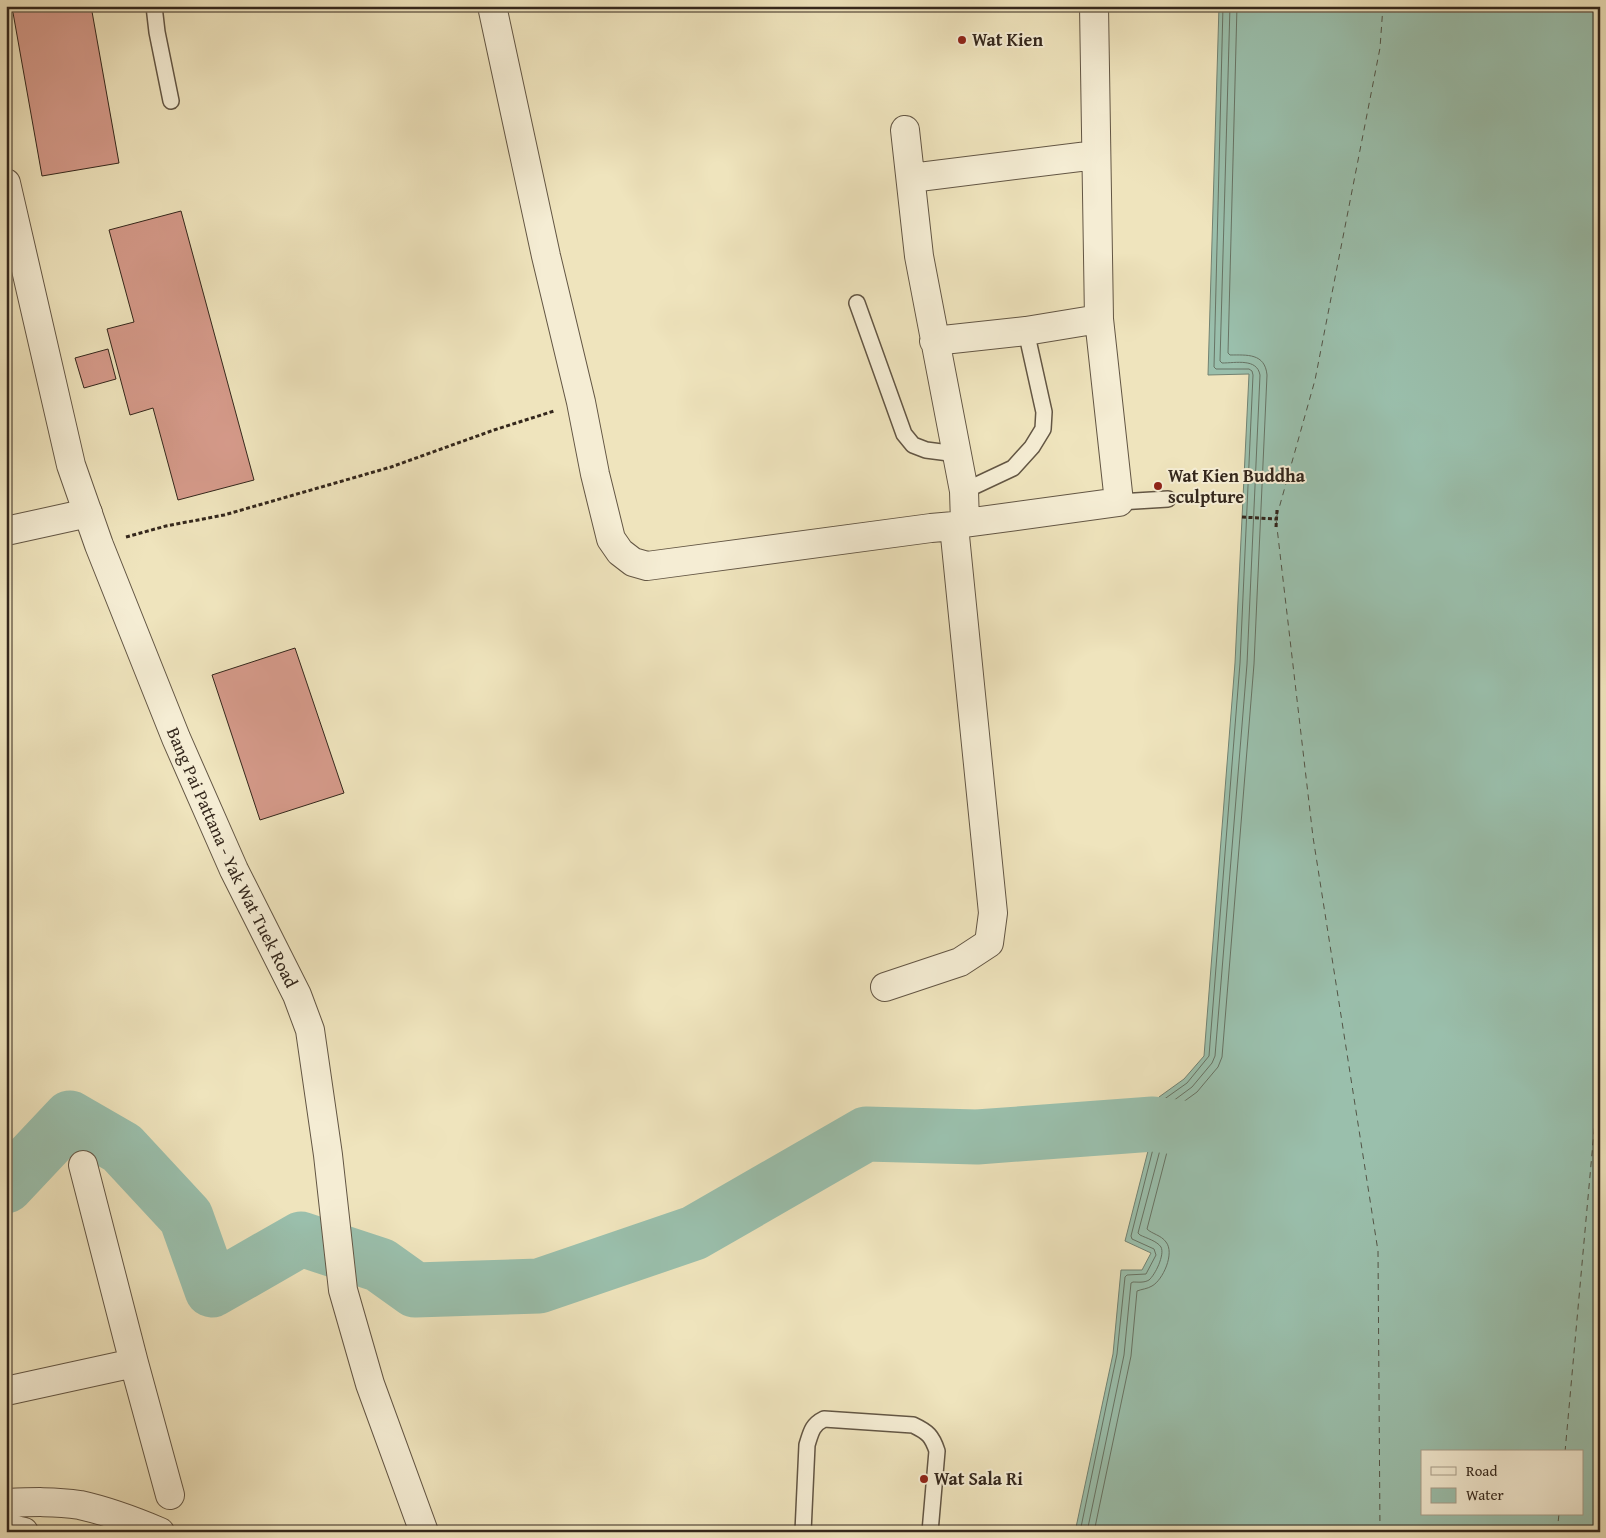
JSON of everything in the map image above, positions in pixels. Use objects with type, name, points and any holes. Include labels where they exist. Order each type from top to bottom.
[{"type":"street","points":[[492,6],[546,256],[611,539],[620,552],[633,562],[647,566],[1118,502],[1099,319],[1094,6]]},
{"type":"street","points":[[885,987],[960,962],[989,943],[993,913],[959,525],[964,491],[919,256],[905,130]]},
{"type":"street","points":[[911,178],[1096,155]]},
{"type":"street","name":"Bang Pai Pattana - Yak Wat Tuek Road","points":[[6,183],[71,465],[99,545],[176,738],[234,870],[297,995],[310,1030],[335,1212],[343,1290],[370,1384],[424,1532]]},
{"type":"street","points":[[934,341],[1026,331],[1099,319]]},
{"type":"street","points":[[6,531],[88,513]]},
{"type":"street","points":[[84,1165],[134,1363],[170,1495]]},
{"type":"street","points":[[6,1391],[134,1363]]},
{"type":"street","points":[[6,1503],[39,1501],[79,1505],[133,1520],[160,1532]]},
{"type":"street","points":[[6,1528],[24,1532]]},
{"type":"lane","points":[[154,6],[156,32],[171,101]]},
{"type":"lane","points":[[857,303],[904,434],[913,445],[926,450],[957,454]]},
{"type":"lane","points":[[964,491],[1013,468],[1032,447],[1043,430],[1044,412],[1026,331]]},
{"type":"lane","points":[[1118,502],[1168,498]]},
{"type":"lane","points":[[803,1532],[807,1445],[816,1423],[824,1419],[913,1425],[933,1438],[937,1451],[930,1532]]},
{"type":"path","points":[[99,545],[166,526],[224,515],[391,467],[494,430],[581,402]]},
{"type":"path","points":[[1276,527],[1277,510]]},
{"type":"path","points":[[1242,517],[1276,519]]},
{"type":"water","points":[[1219,6],[1600,6],[1600,1532],[1075,1532],[1113,1354],[1121,1270],[1142,1270],[1151,1253],[1125,1241],[1149,1147],[1159,1097],[1184,1079],[1204,1056],[1235,663],[1249,374],[1208,375]]},
{"type":"building","points":[[91,6],[119,163],[42,176],[12,7]]},
{"type":"building","points":[[181,211],[254,480],[178,500],[153,408],[130,415],[107,329],[134,322],[109,230]]},
{"type":"building","points":[[108,349],[116,379],[84,388],[75,358]]},
{"type":"building","points":[[295,648],[344,793],[260,820],[212,675]]},
{"type":"waterway","points":[[6,1186],[70,1118],[122,1148],[186,1217],[212,1290],[301,1239],[380,1265],[415,1290],[539,1286],[694,1233],[866,1134],[977,1137],[1153,1124],[1227,1134]]},
{"type":"ferry route","points":[[1380,1532],[1378,1251],[1313,837],[1276,519],[1315,380],[1380,48],[1383,6]]},
{"type":"ferry route","points":[[1565,1450],[1600,1065]]},
{"type":"ferry route","points":[[1557,1532],[1559,1516]]},
{"type":"place","name":"Wat Kien","points":[[962,40]]},
{"type":"place","name":"Wat Kien Buddha sculpture","points":[[1158,486]]},
{"type":"place","name":"Wat Sala Ri","points":[[924,1479]]}]
